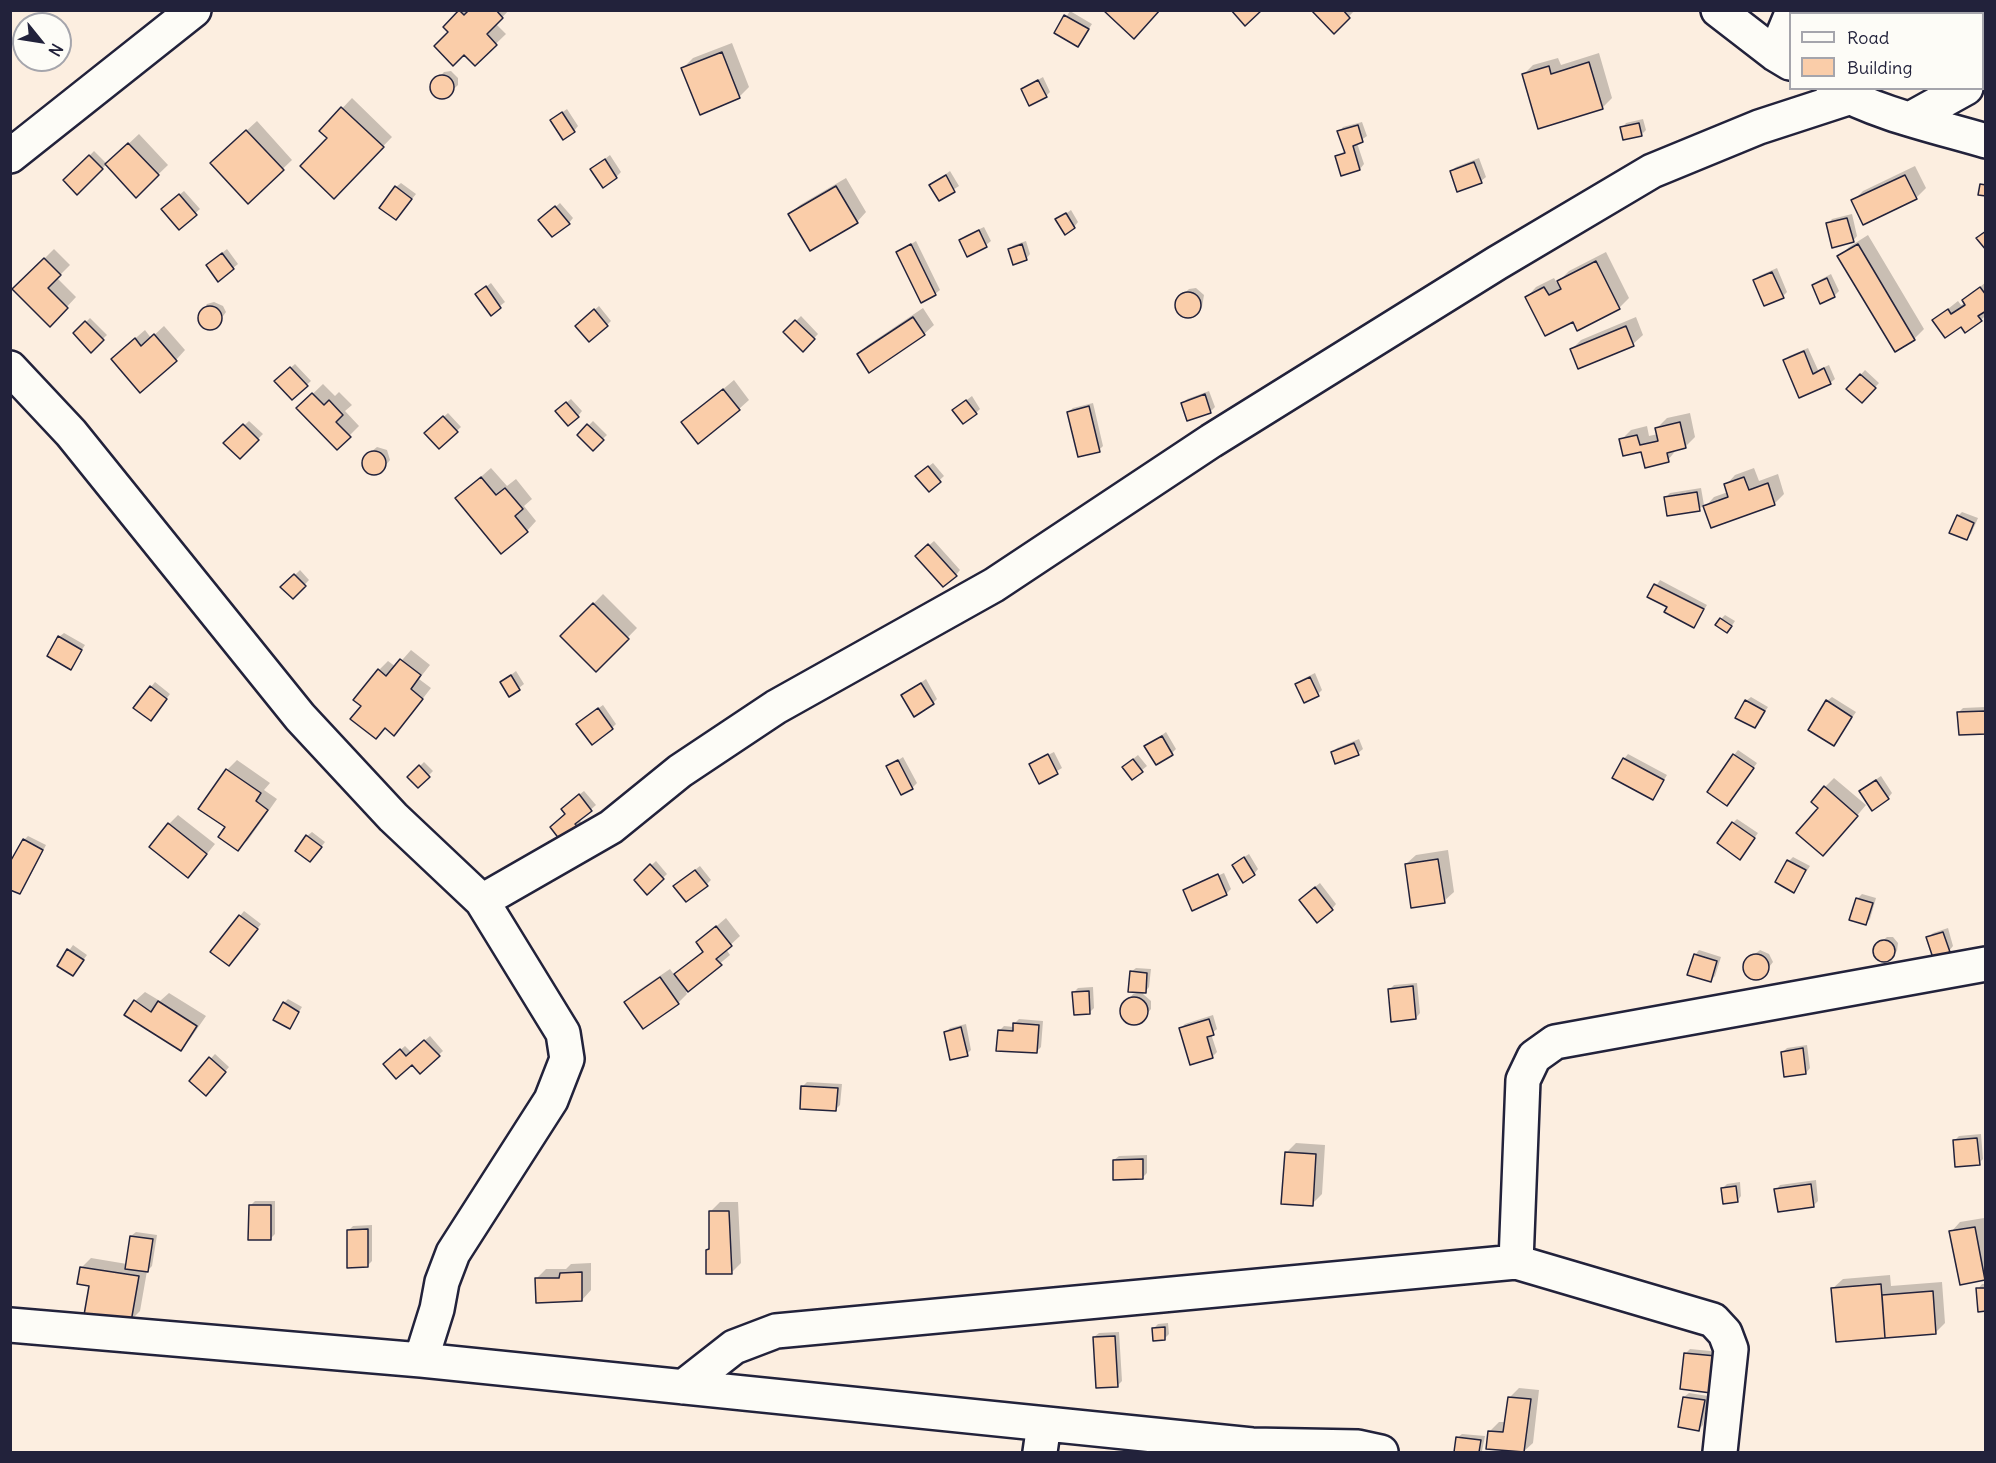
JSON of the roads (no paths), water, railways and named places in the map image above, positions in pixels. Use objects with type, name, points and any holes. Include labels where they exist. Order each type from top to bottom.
[{"type":"street","points":[[10,156],[194,10]]},
{"type":"street","points":[[1718,10],[1783,58],[1789,28]]},
{"type":"street","points":[[1910,119],[1962,90]]},
{"type":"street","points":[[482,901],[611,827],[681,771],[776,707],[994,585],[1212,441],[1497,263],[1652,171],[1840,93],[1910,119],[1986,141]]},
{"type":"street","points":[[10,368],[71,433],[300,717],[393,817],[482,901],[563,1033],[567,1059],[551,1100],[453,1253],[442,1282],[437,1309],[421,1360]]},
{"type":"street","points":[[1516,1262],[1523,1080],[1533,1057],[1555,1042],[1986,964]]},
{"type":"street","points":[[683,1387],[734,1347],[776,1331],[1516,1262],[1713,1320],[1725,1333],[1731,1350],[1720,1452]]},
{"type":"street","points":[[10,1325],[421,1360],[683,1387],[1042,1438],[1358,1447],[1381,1452]]}]
